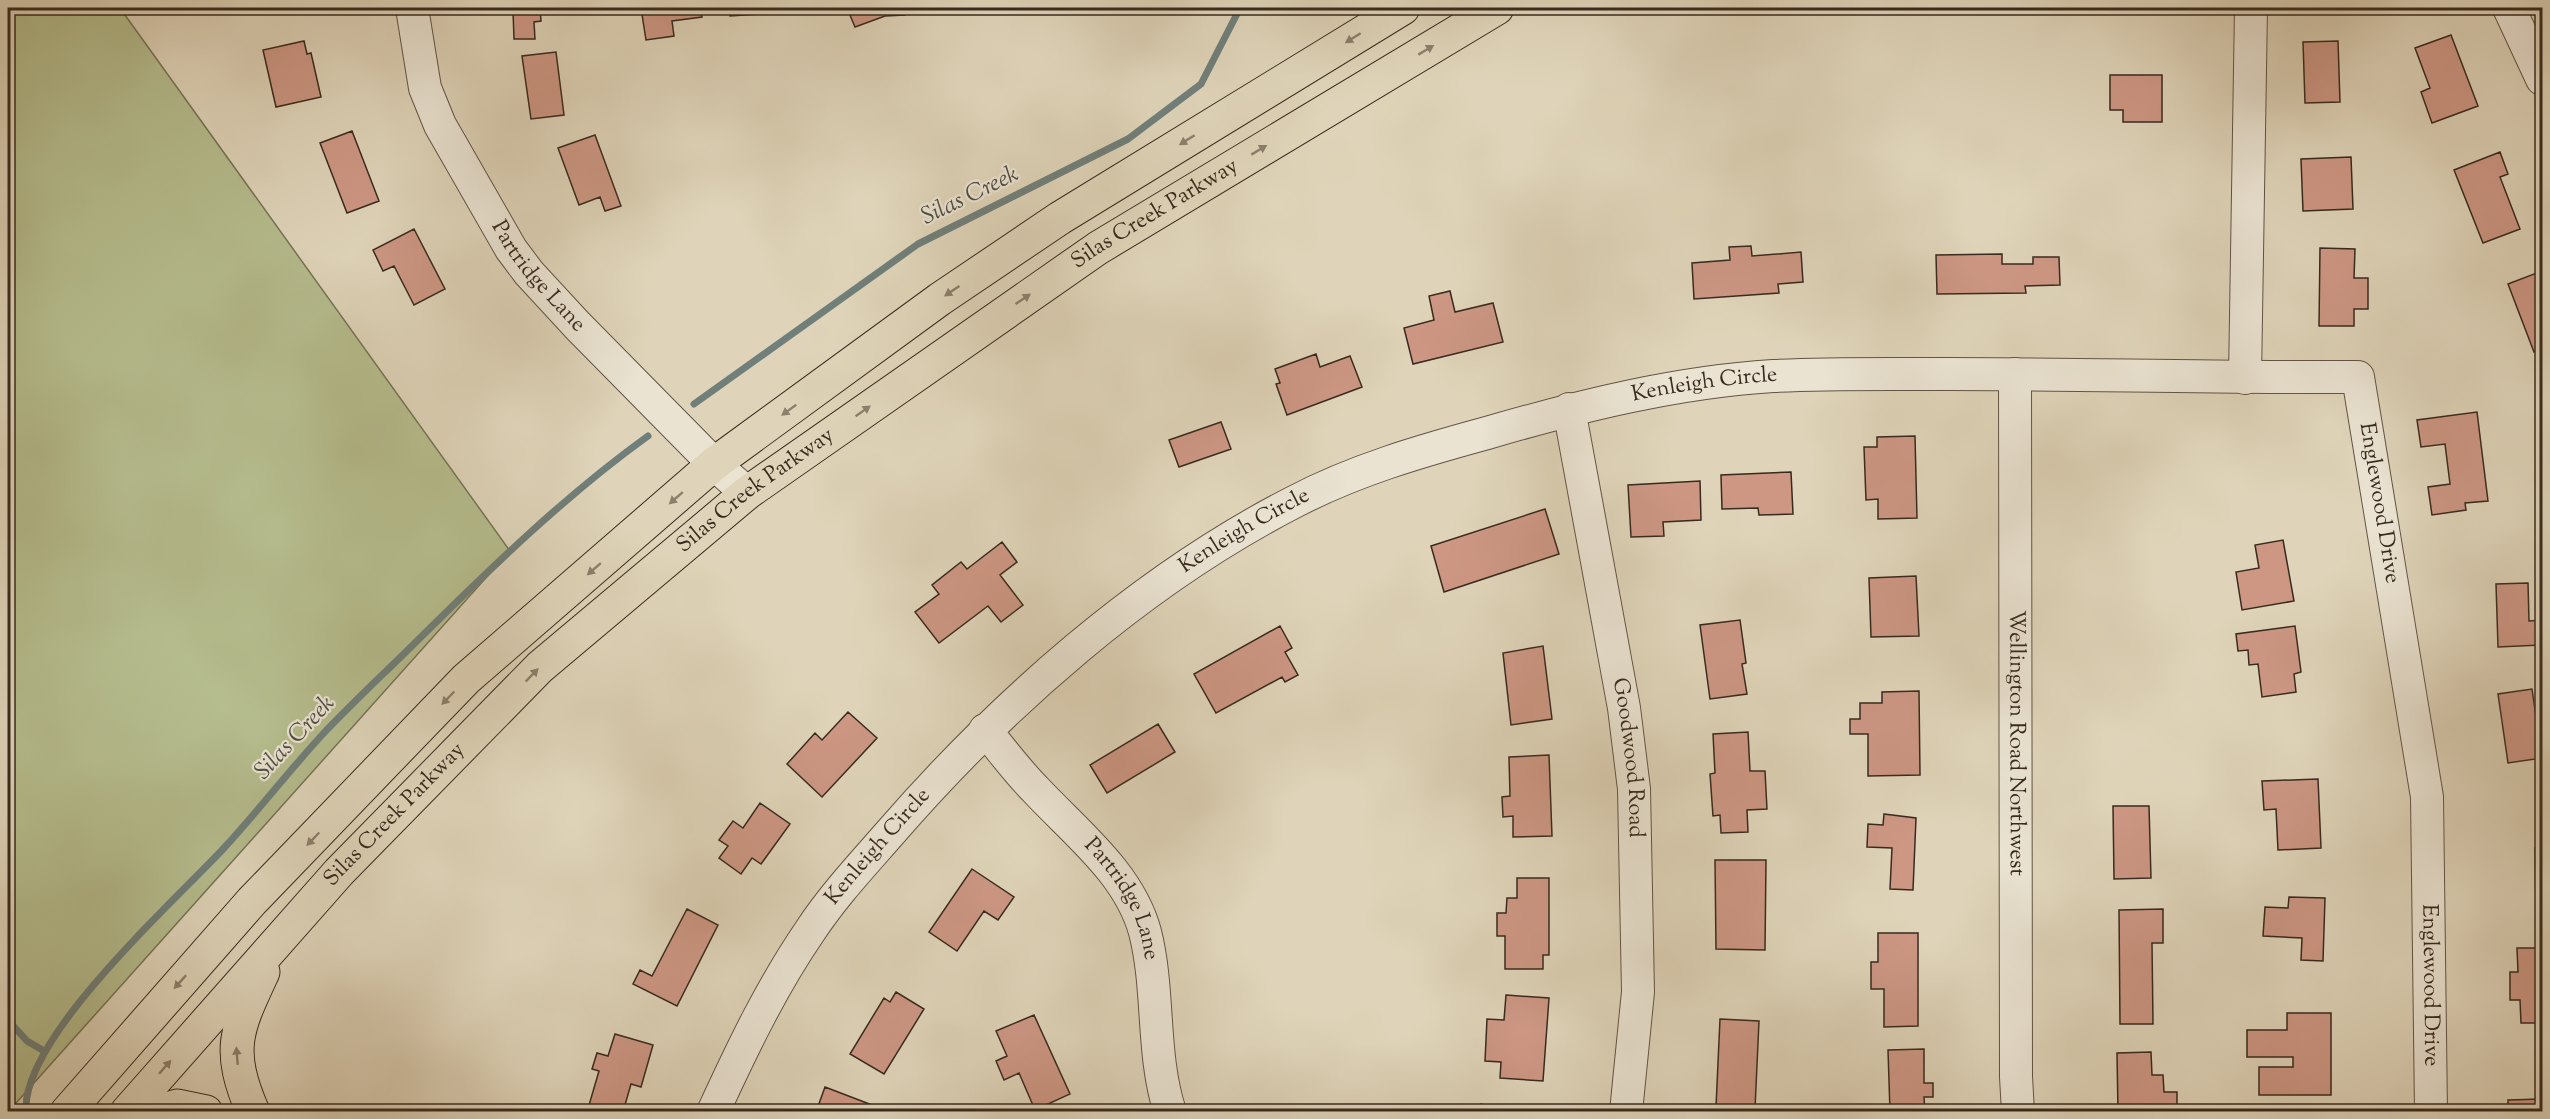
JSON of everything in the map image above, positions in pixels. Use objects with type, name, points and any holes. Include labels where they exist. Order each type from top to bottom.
[{"type":"main road","name":"Silas Creek Parkway","points":[[67,1112],[252,901],[466,680],[714,464],[940,299],[1060,218],[1403,8]]},
{"type":"main road","name":"Silas Creek Parkway","points":[[127,1112],[390,818],[540,667],[747,493],[1098,248],[1497,8]]},
{"type":"main road","points":[[253,1112],[240,1077],[236,1043],[239,1026],[278,941]]},
{"type":"main road","points":[[156,1112],[177,1106],[206,1112]]},
{"type":"street","name":"Partridge Lane","points":[[412,8],[425,88],[436,116],[511,249],[529,273],[577,325],[714,464],[747,493]]},
{"type":"street","points":[[2245,378],[2251,8]]},
{"type":"street","points":[[2509,8],[2542,79]]},
{"type":"street","name":"Kenleigh Circle","points":[[713,1112],[745,1042],[779,980],[812,928],[849,880],[921,797],[985,730],[1089,639],[1171,578],[1255,523],[1300,499],[1365,471],[1432,448],[1569,409],[1701,384],[1772,376],[2015,374],[2245,378]]},
{"type":"street","name":"Wellington Road Northwest","points":[[2015,374],[2016,1077],[2018,1112]]},
{"type":"street","name":"Englewood Drive","points":[[2245,378],[2358,377],[2427,797],[2431,1112]]},
{"type":"street","name":"Goodwood Road","points":[[1569,409],[1624,708],[1634,789],[1638,992],[1626,1112]]},
{"type":"street","name":"Partridge Lane","points":[[985,730],[1034,788],[1118,878],[1134,903],[1144,931],[1150,960],[1158,1063],[1170,1112]]},
{"type":"green space","points":[[8,8],[120,8],[510,551],[8,1112]]},
{"type":"building","points":[[504,8],[540,8],[541,21],[534,22],[535,39],[514,39],[513,11],[504,12]]},
{"type":"building","points":[[641,8],[700,8],[702,17],[672,21],[674,36],[646,40]]},
{"type":"building","points":[[729,8],[803,8],[803,11],[730,16]]},
{"type":"building","points":[[847,8],[905,8],[905,15],[885,16],[855,27]]},
{"type":"building","points":[[2451,35],[2478,106],[2432,123],[2421,92],[2430,88],[2415,48]]},
{"type":"building","points":[[304,41],[307,54],[311,53],[321,97],[276,107],[263,50]]},
{"type":"building","points":[[2338,41],[2340,102],[2305,103],[2303,42]]},
{"type":"building","points":[[556,52],[564,115],[531,119],[522,56]]},
{"type":"building","points":[[2110,75],[2162,75],[2162,122],[2123,122],[2123,110],[2110,110]]},
{"type":"building","points":[[352,131],[379,201],[347,213],[320,143]]},
{"type":"building","points":[[595,135],[621,206],[605,211],[600,197],[579,205],[558,148]]},
{"type":"building","points":[[2500,152],[2508,174],[2500,177],[2520,229],[2483,243],[2454,170]]},
{"type":"building","points":[[2351,157],[2353,209],[2303,211],[2301,159]]},
{"type":"building","points":[[414,229],[445,289],[414,305],[394,266],[383,271],[373,250]]},
{"type":"building","points":[[1751,246],[1752,256],[1801,252],[1803,282],[1778,284],[1779,293],[1694,299],[1692,263],[1730,260],[1729,247]]},
{"type":"building","points":[[2320,248],[2355,249],[2354,278],[2368,278],[2368,309],[2354,309],[2354,326],[2319,326]]},
{"type":"building","points":[[2002,254],[2002,264],[2033,264],[2033,257],[2059,257],[2060,285],[2025,286],[2026,293],[1937,294],[1936,255]]},
{"type":"building","points":[[2542,271],[2542,349],[2534,352],[2508,284]]},
{"type":"building","points":[[1450,291],[1455,312],[1493,303],[1503,342],[1413,364],[1404,328],[1434,320],[1429,296]]},
{"type":"building","points":[[1316,354],[1320,367],[1350,356],[1362,387],[1287,415],[1276,384],[1280,383],[1275,369]]},
{"type":"building","points":[[2477,412],[2488,501],[2465,503],[2466,510],[2432,515],[2428,487],[2450,484],[2445,444],[2421,447],[2417,420]]},
{"type":"building","points":[[1221,422],[1231,449],[1179,467],[1169,440]]},
{"type":"building","points":[[1915,436],[1917,518],[1878,519],[1878,499],[1866,500],[1864,447],[1877,447],[1877,437]]},
{"type":"building","points":[[1791,472],[1793,514],[1759,515],[1758,508],[1722,509],[1721,475]]},
{"type":"building","points":[[1700,481],[1701,520],[1663,522],[1664,536],[1631,537],[1628,485]]},
{"type":"building","points":[[1545,509],[1559,554],[1444,592],[1431,546]]},
{"type":"building","points":[[2283,540],[2294,601],[2242,610],[2236,572],[2259,568],[2255,545]]},
{"type":"building","points":[[1002,542],[1017,562],[1000,575],[1023,605],[1001,622],[988,606],[939,643],[915,612],[939,594],[932,585],[961,562],[967,569]]},
{"type":"building","points":[[1916,576],[1919,636],[1871,637],[1869,578]]},
{"type":"building","points":[[2528,583],[2529,621],[2542,620],[2542,645],[2498,647],[2496,584]]},
{"type":"building","points":[[1740,620],[1746,663],[1742,664],[1747,694],[1710,699],[1700,625]]},
{"type":"building","points":[[1280,626],[1292,648],[1285,652],[1298,675],[1285,682],[1282,677],[1216,713],[1194,674]]},
{"type":"building","points":[[2295,626],[2301,672],[2294,674],[2296,692],[2262,697],[2258,664],[2249,665],[2248,650],[2238,651],[2236,634]]},
{"type":"building","points":[[1543,646],[1552,719],[1511,725],[1503,653]]},
{"type":"building","points":[[2532,689],[2542,758],[2508,763],[2498,694]]},
{"type":"building","points":[[1919,691],[1920,775],[1868,776],[1868,734],[1850,734],[1850,719],[1860,719],[1860,703],[1882,703],[1882,692]]},
{"type":"building","points":[[848,712],[877,738],[822,797],[787,764],[815,733],[822,740]]},
{"type":"building","points":[[1158,724],[1175,752],[1107,793],[1090,765]]},
{"type":"building","points":[[1748,732],[1750,771],[1765,771],[1767,809],[1747,810],[1748,832],[1721,833],[1720,815],[1713,816],[1710,774],[1715,773],[1713,734]]},
{"type":"building","points":[[1549,755],[1552,836],[1513,837],[1513,816],[1503,817],[1502,797],[1510,796],[1509,757]]},
{"type":"building","points":[[2318,779],[2321,848],[2278,850],[2276,809],[2264,810],[2262,781]]},
{"type":"building","points":[[760,803],[790,824],[761,864],[752,858],[741,874],[719,858],[728,846],[719,840],[733,821],[743,828]]},
{"type":"building","points":[[2113,806],[2149,806],[2151,878],[2114,879]]},
{"type":"building","points":[[1884,814],[1916,818],[1913,890],[1890,889],[1892,848],[1867,847],[1868,824],[1883,825]]},
{"type":"building","points":[[2535,848],[2542,848],[2542,904],[2536,905]]},
{"type":"building","points":[[1715,860],[1766,860],[1765,950],[1716,949]]},
{"type":"building","points":[[972,869],[1014,897],[998,920],[984,911],[957,951],[929,932]]},
{"type":"building","points":[[1517,878],[1549,878],[1549,955],[1543,955],[1543,969],[1505,969],[1505,936],[1497,936],[1497,913],[1506,913],[1507,898],[1517,898]]},
{"type":"building","points":[[2289,897],[2325,898],[2323,961],[2301,960],[2302,938],[2263,936],[2265,907],[2288,908]]},
{"type":"building","points":[[687,909],[718,925],[677,1006],[633,984],[640,970],[652,976]]},
{"type":"building","points":[[2163,909],[2163,943],[2152,943],[2153,1024],[2120,1024],[2119,910]]},
{"type":"building","points":[[1878,933],[1918,933],[1918,1026],[1884,1027],[1884,989],[1871,989],[1871,962],[1878,962]]},
{"type":"building","points":[[2517,948],[2542,948],[2542,1023],[2521,1023],[2520,1000],[2510,1000],[2510,972],[2518,972]]},
{"type":"building","points":[[896,992],[924,1009],[884,1074],[850,1054],[884,998],[890,1002]]},
{"type":"building","points":[[1506,995],[1549,998],[1543,1081],[1500,1078],[1501,1062],[1485,1061],[1487,1019],[1504,1020]]},
{"type":"building","points":[[2287,1013],[2331,1013],[2331,1095],[2259,1095],[2259,1067],[2293,1067],[2293,1057],[2247,1057],[2247,1030],[2287,1030]]},
{"type":"building","points":[[1034,1015],[1070,1094],[1035,1110],[1019,1073],[1004,1080],[996,1061],[1007,1056],[996,1031]]},
{"type":"building","points":[[1720,1019],[1759,1021],[1755,1109],[1716,1107]]},
{"type":"building","points":[[615,1034],[653,1045],[641,1087],[631,1084],[623,1112],[587,1112],[599,1071],[592,1069],[597,1053],[608,1056]]},
{"type":"building","points":[[1924,1049],[1924,1083],[1933,1083],[1933,1097],[1924,1097],[1925,1112],[1890,1112],[1888,1050]]},
{"type":"building","points":[[2151,1052],[2152,1075],[2163,1075],[2164,1092],[2177,1092],[2177,1112],[2118,1112],[2117,1053]]},
{"type":"building","points":[[825,1087],[872,1105],[870,1112],[816,1112]]},
{"type":"building","points":[[2542,1099],[2542,1112],[2508,1112],[2508,1100]]},
{"type":"building","points":[[1481,1104],[1514,1112],[1479,1112]]},
{"type":"waterway","name":"Silas Creek","points":[[694,404],[918,244],[1128,139],[1201,84],[1240,8]]},
{"type":"waterway","name":"Silas Creek","points":[[26,1112],[31,1082],[48,1047],[73,1010],[104,972],[224,848],[322,735],[448,610],[531,532],[588,482],[648,436]]},
{"type":"waterway","points":[[8,1020],[27,1041],[44,1051]]}]
